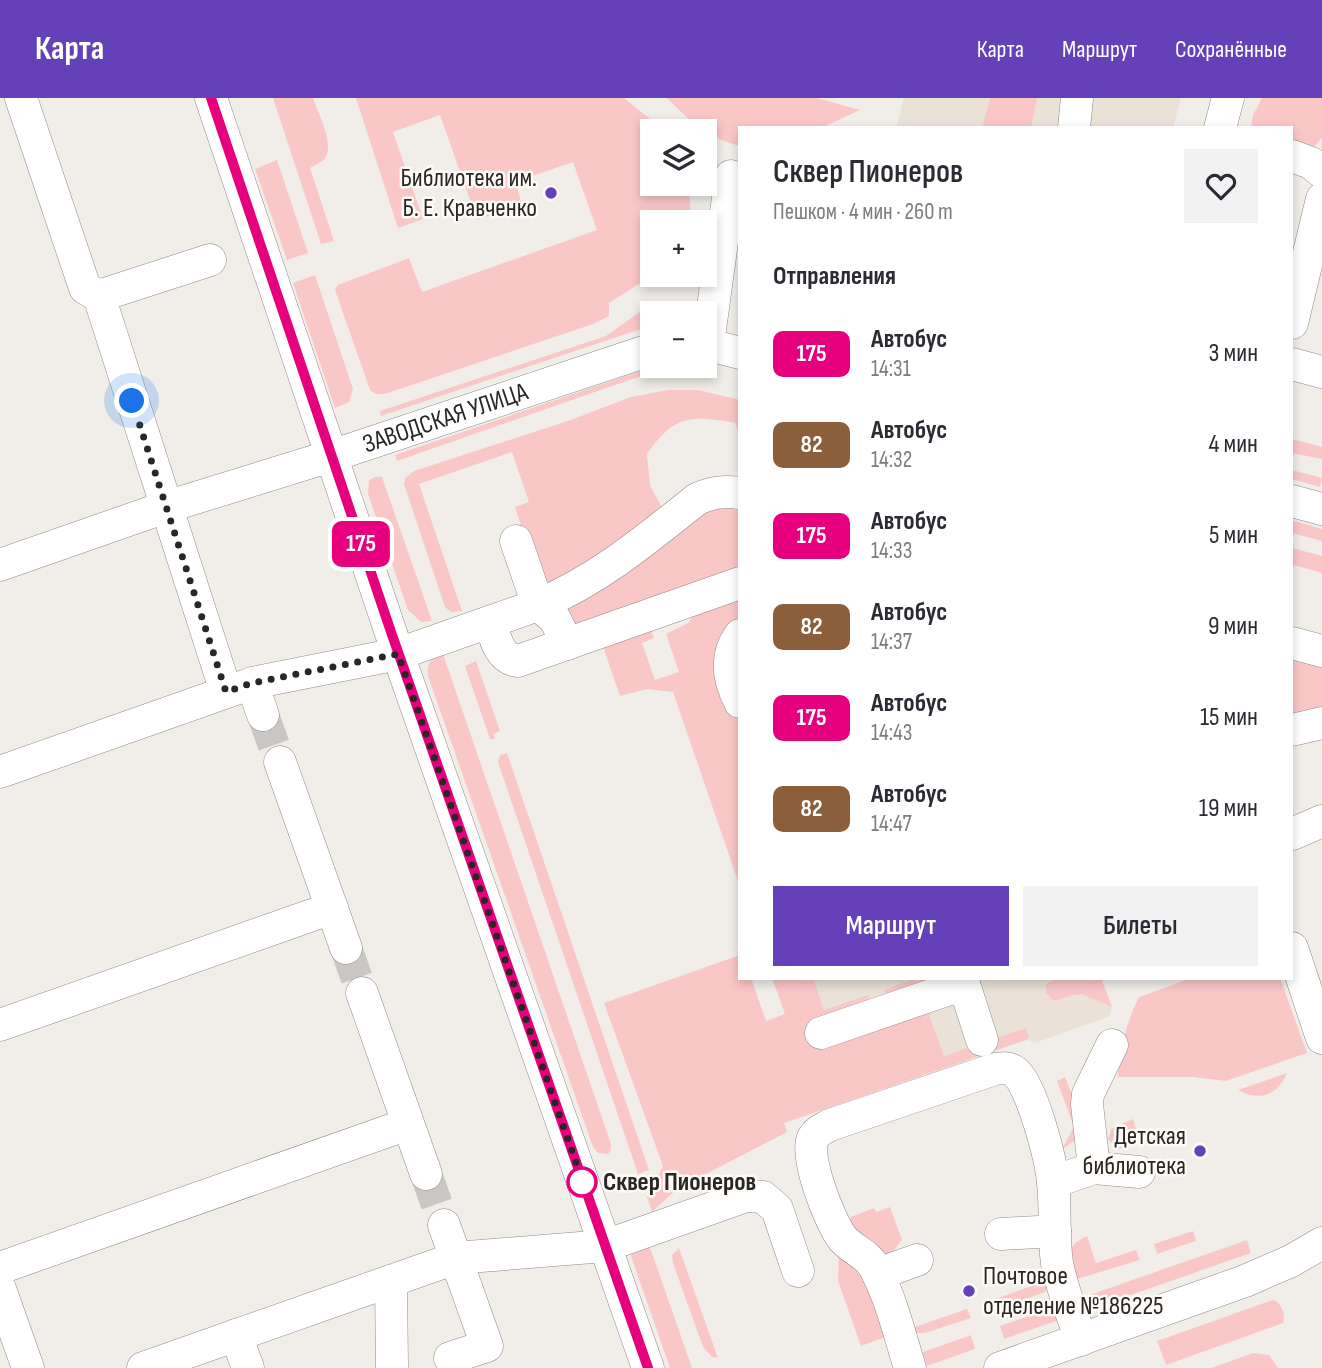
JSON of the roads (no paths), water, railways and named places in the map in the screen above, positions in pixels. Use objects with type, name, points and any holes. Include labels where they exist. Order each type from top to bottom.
[{"type":"street","points":[[21,98],[85,288],[99,296],[166,507],[239,687],[263,715]]},
{"type":"street","points":[[211,98],[398,654],[648,1368]]},
{"type":"street","points":[[1074,126],[1077,98]]},
{"type":"street","points":[[1221,126],[1228,98]]},
{"type":"street","points":[[1293,156],[1311,163],[1322,172]]},
{"type":"street","points":[[717,307],[729,266],[732,176]]},
{"type":"street","points":[[1303,315],[1322,200]]},
{"type":"street","points":[[99,296],[210,260]]},
{"type":"street","points":[[717,347],[738,352]]},
{"type":"street","name":"ЗАВОДСКАЯ УЛИЦА","points":[[0,565],[166,507],[331,456],[640,353]]},
{"type":"street","points":[[1293,364],[1322,372]]},
{"type":"street","points":[[0,772],[239,687],[398,654],[538,605],[603,572],[697,499],[710,493],[738,493]]},
{"type":"street","points":[[1293,501],[1322,509]]},
{"type":"street","points":[[516,541],[538,605],[555,619],[567,644]]},
{"type":"street","points":[[490,622],[499,647],[510,660],[527,658],[738,584]]},
{"type":"street","points":[[738,638],[733,645],[729,665],[731,680],[738,697]]},
{"type":"street","points":[[1293,643],[1322,650]]},
{"type":"street","points":[[1293,730],[1322,723]]},
{"type":"street","points":[[280,762],[346,948]]},
{"type":"street","points":[[1293,834],[1322,821]]},
{"type":"street","points":[[0,1025],[332,908]]},
{"type":"street","points":[[1293,951],[1322,1038]]},
{"type":"street","points":[[821,1033],[963,981],[982,1040]]},
{"type":"street","points":[[362,993],[426,1174]]},
{"type":"street","points":[[1094,1168],[1088,1094],[1112,1045]]},
{"type":"street","points":[[910,1368],[873,1263],[844,1240],[830,1216],[811,1157],[813,1138],[820,1130],[995,1069],[1005,1068],[1018,1075],[1044,1135],[1054,1182],[1059,1274],[1081,1340]]},
{"type":"street","points":[[0,1268],[408,1124]]},
{"type":"street","points":[[1054,1182],[1094,1168],[1139,1172]]},
{"type":"street","points":[[156,1366],[456,1258],[605,1246],[754,1195],[764,1196],[777,1209],[798,1271]]},
{"type":"street","points":[[444,1225],[487,1346],[450,1358]]},
{"type":"street","points":[[1001,1234],[1055,1231]]},
{"type":"street","points":[[1000,1368],[1245,1281],[1292,1261],[1322,1243]]},
{"type":"street","points":[[878,1274],[918,1260]]},
{"type":"street","points":[[391,1280],[392,1368]]},
{"type":"street","points":[[0,1289],[28,1368]]},
{"type":"street","points":[[236,1335],[248,1368]]},
{"type":"street","points":[[0,1363],[11,1368]]},
{"type":"tunnel","points":[[263,715],[280,762]]},
{"type":"tunnel","points":[[346,948],[362,993]]},
{"type":"tunnel","points":[[426,1174],[444,1225]]},
{"type":"place","name":"Библиотека им. Б. Е. Кравченко","points":[[551,193]]},
{"type":"place","name":"Детская библиотека","points":[[1200,1151]]},
{"type":"place","name":"Сквер Пионеров","points":[[582,1182]]},
{"type":"place","name":"Почтовое отделение №186225","points":[[969,1291]]}]
